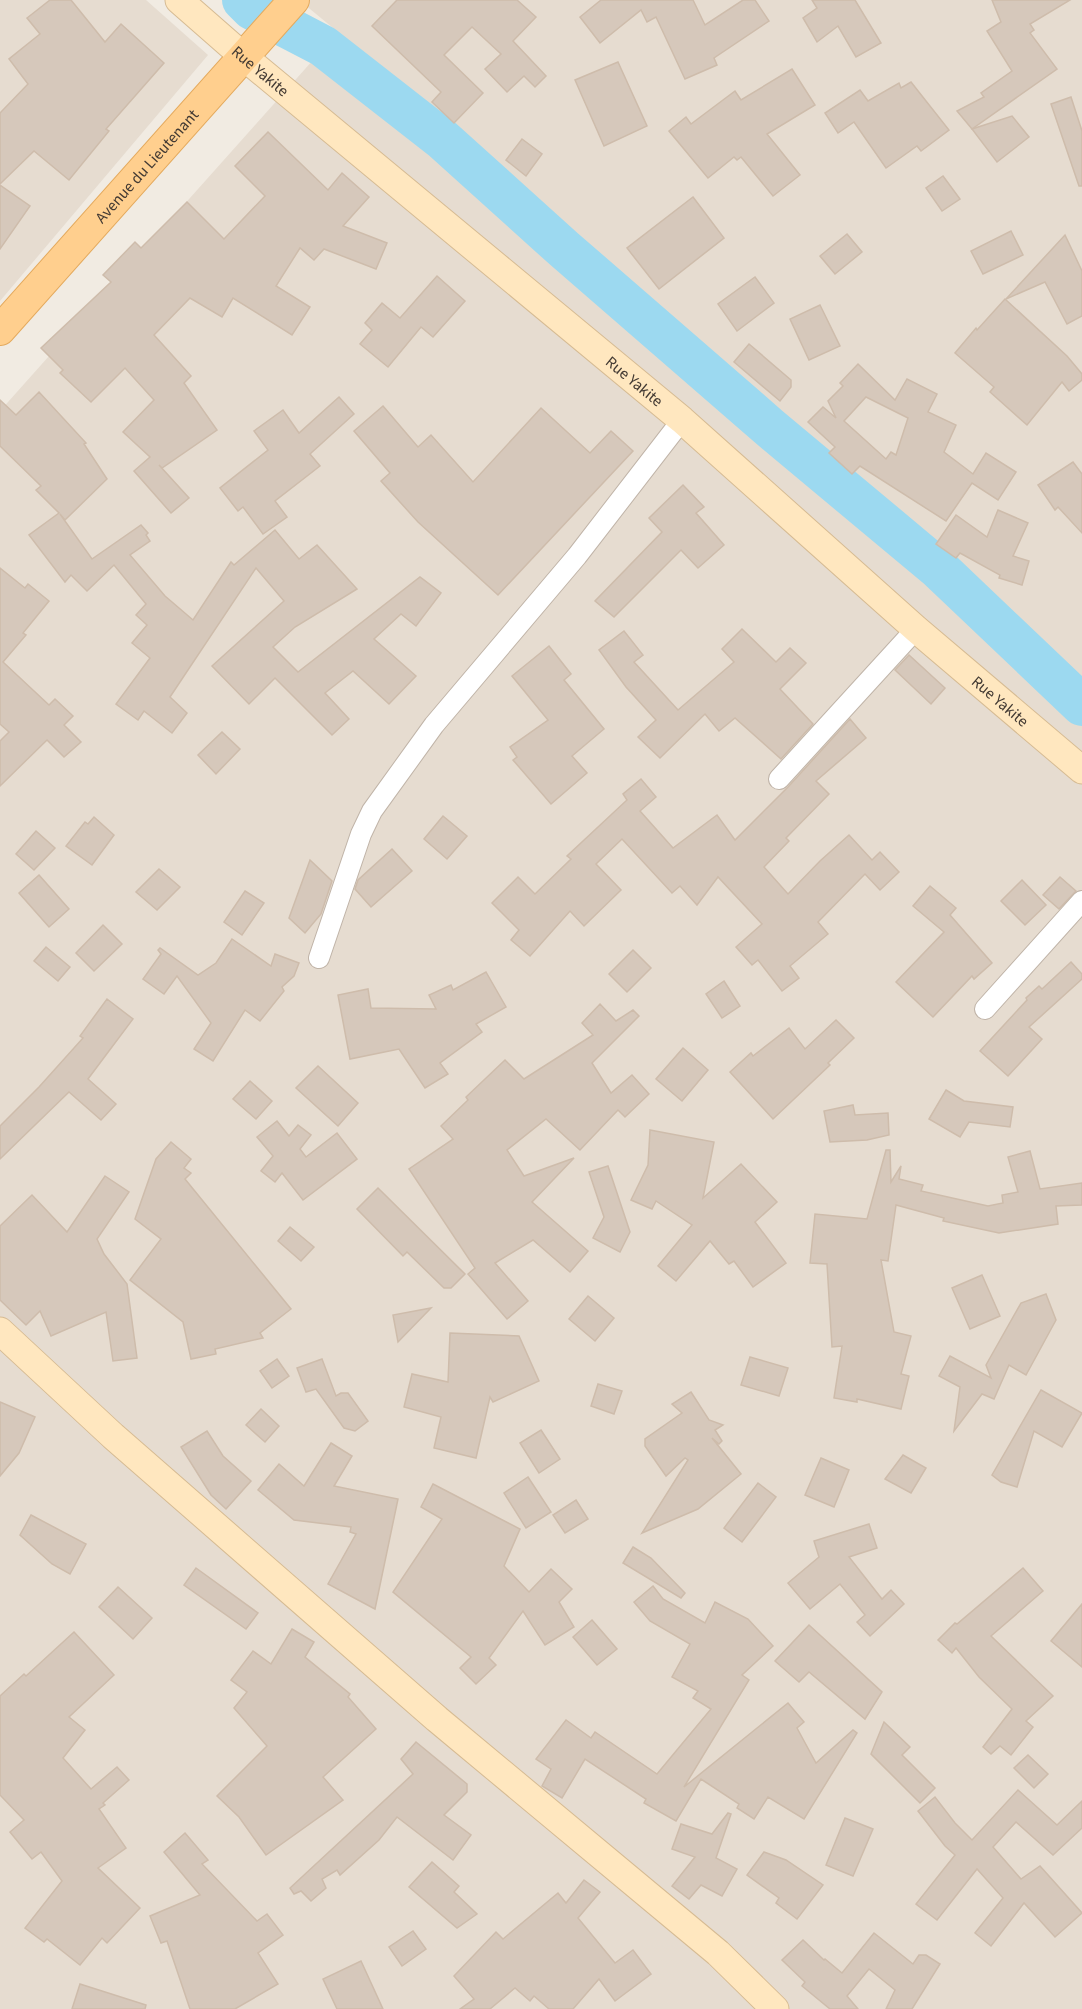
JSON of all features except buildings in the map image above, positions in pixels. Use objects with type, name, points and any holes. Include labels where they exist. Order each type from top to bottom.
[{"type":"main road","name":"Rue Yakite","points":[[179,0],[249,50],[682,420],[916,629],[1082,770]]},
{"type":"main road","name":"Avenue du Lieutenant","points":[[0,330],[290,5]]},
{"type":"main road","points":[[0,1331],[113,1436],[437,1719],[718,1953],[775,2009]]},
{"type":"street","points":[[319,958],[361,834],[372,811],[434,725],[577,556],[682,420]]},
{"type":"street","points":[[779,779],[916,629]]},
{"type":"street","points":[[985,1009],[1082,901]]},
{"type":"shaded area","points":[[0,0],[146,0],[208,55],[0,301]]},
{"type":"shaded area","points":[[299,0],[1082,0],[1082,2009],[0,2009],[0,411],[338,32]]},
{"type":"waterway","points":[[243,0],[252,9],[323,46],[442,139],[564,249],[769,427],[939,569],[1082,705]]}]
